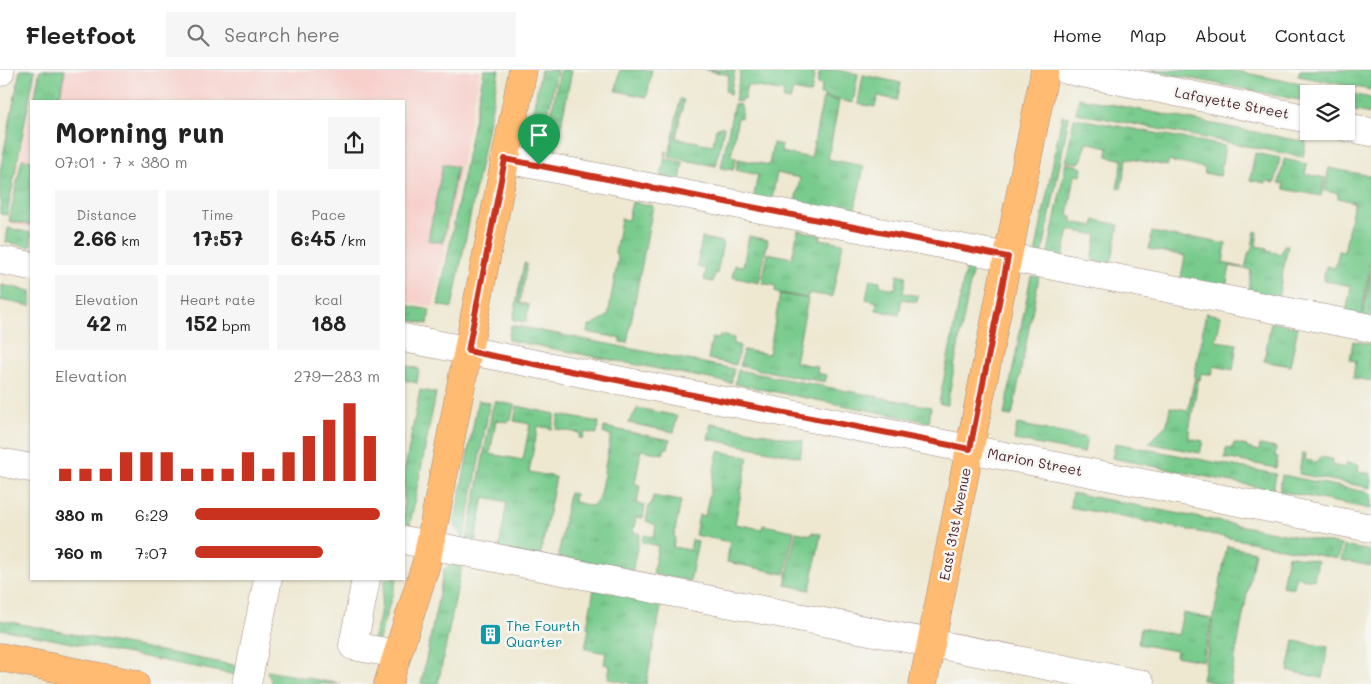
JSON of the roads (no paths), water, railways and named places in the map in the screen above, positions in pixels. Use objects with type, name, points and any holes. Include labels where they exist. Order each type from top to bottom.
[{"type":"main road","points":[[388,684],[426,564],[416,543],[468,351],[523,70]]},
{"type":"main road","name":"East 31st Avenue","points":[[923,684],[1045,70]]},
{"type":"main road","points":[[0,657],[135,684]]},
{"type":"street","name":"Lafayette Street","points":[[1067,70],[1300,117]]},
{"type":"street","points":[[1355,129],[1371,132]]},
{"type":"street","points":[[505,159],[1371,328]]},
{"type":"street","points":[[0,260],[30,266]]},
{"type":"street","name":"Marion Street","points":[[405,338],[1371,528]]},
{"type":"street","points":[[0,462],[30,468]]},
{"type":"street","points":[[416,543],[932,643],[1102,680],[1141,684]]},
{"type":"street","points":[[247,684],[268,580]]},
{"type":"street","points":[[366,580],[353,646],[397,654]]},
{"type":"place","name":"The Fourth Quarter","points":[[490,634]]}]
